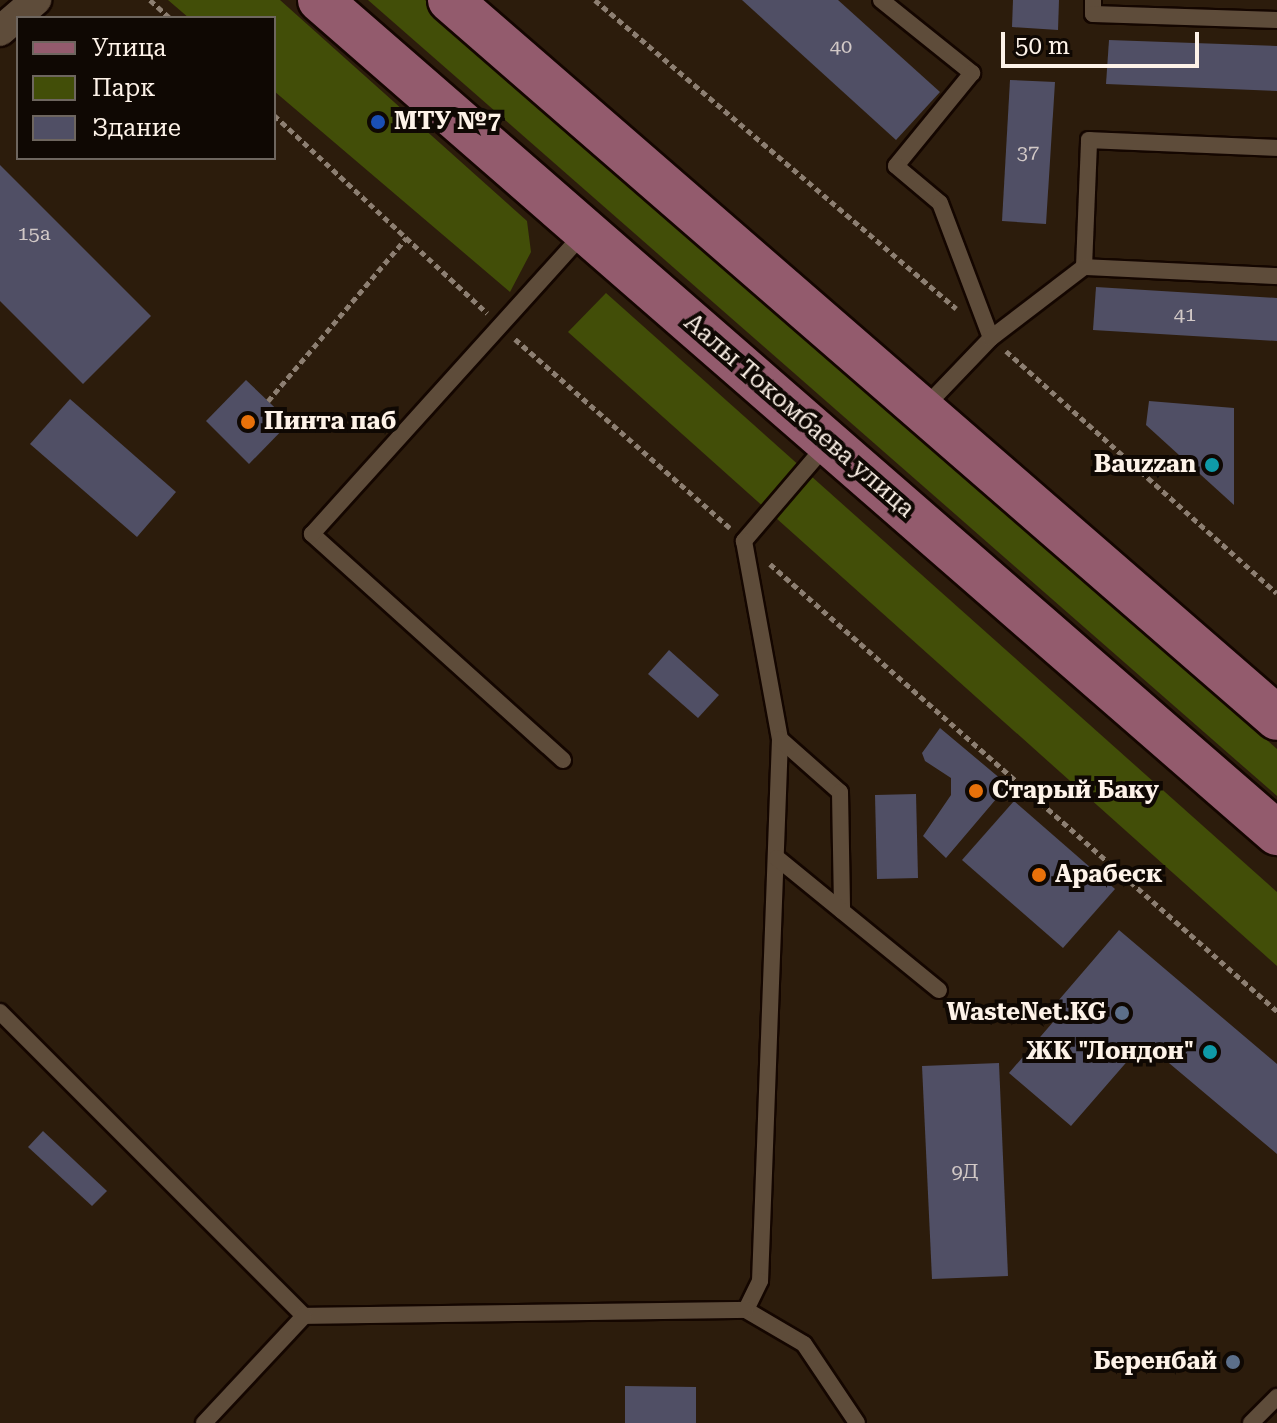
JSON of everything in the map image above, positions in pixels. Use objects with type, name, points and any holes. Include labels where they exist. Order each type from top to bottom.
[{"type":"main road","name":"Аалы Токомбаева улица","points":[[320,0],[588,229],[828,443],[1277,833]]},
{"type":"main road","points":[[450,0],[1277,718]]},
{"type":"street","points":[[17,16],[36,0]]},
{"type":"street","points":[[0,31],[16,17]]},
{"type":"lane","points":[[881,0],[972,73],[896,166],[940,203],[991,338]]},
{"type":"lane","points":[[1093,0],[1093,14],[1277,20]]},
{"type":"lane","points":[[1084,267],[1089,140],[1277,148]]},
{"type":"lane","points":[[563,760],[312,534],[588,229]]},
{"type":"lane","points":[[922,410],[991,338],[1084,267],[1277,276]]},
{"type":"lane","points":[[746,1310],[760,1281],[780,739],[744,541],[828,443]]},
{"type":"lane","points":[[780,739],[840,792],[842,911]]},
{"type":"lane","points":[[777,858],[939,990]]},
{"type":"lane","points":[[0,1012],[304,1316],[746,1310],[804,1344],[857,1423]]},
{"type":"lane","points":[[204,1423],[304,1316]]},
{"type":"lane","points":[[1251,1423],[1277,1397]]},
{"type":"path","points":[[150,0],[168,16]]},
{"type":"path","points":[[595,0],[991,338],[1277,593]]},
{"type":"path","points":[[276,117],[501,326],[1277,1011]]},
{"type":"path","points":[[268,401],[406,238]]},
{"type":"green space","points":[[168,0],[280,0],[527,221],[531,252],[510,292],[276,93],[276,16],[187,16]]},
{"type":"green space","points":[[368,0],[425,0],[1277,749],[1277,796]]},
{"type":"green space","points":[[606,293],[1277,892],[1277,966],[568,332]]},
{"type":"building","points":[[742,0],[838,0],[940,92],[896,140]]},
{"type":"building","points":[[1013,0],[1059,0],[1058,30],[1012,27]]},
{"type":"building","points":[[1109,40],[1277,46],[1277,91],[1106,84]]},
{"type":"building","points":[[1010,80],[1055,82],[1046,224],[1002,221]]},
{"type":"building","points":[[0,165],[151,316],[83,384],[0,301]]},
{"type":"building","points":[[1096,287],[1277,298],[1277,341],[1093,330]]},
{"type":"building","name":"Пинта паб","points":[[246,380],[290,422],[249,464],[206,421]]},
{"type":"building","points":[[70,399],[176,492],[137,537],[30,444]]},
{"type":"building","name":"Bauzzan","points":[[1149,401],[1234,408],[1234,505],[1146,425]]},
{"type":"building","points":[[669,650],[719,695],[698,718],[648,674]]},
{"type":"building","name":"Старый Баку","points":[[940,728],[1008,785],[946,858],[923,836],[951,795],[951,778],[925,761],[922,753]]},
{"type":"building","points":[[916,794],[918,878],[877,879],[875,795]]},
{"type":"building","name":"Арабеск","points":[[1014,801],[1115,889],[1063,948],[962,860]]},
{"type":"building","name":"ЖК \"Лондон\"","points":[[1119,930],[1277,1064],[1277,1154],[1144,1042],[1071,1126],[1009,1073],[1066,1007],[1058,1001]]},
{"type":"building","points":[[999,1063],[1008,1276],[932,1279],[922,1066]]},
{"type":"building","points":[[43,1131],[107,1191],[92,1206],[28,1147]]},
{"type":"building","points":[[625,1386],[696,1387],[696,1423],[625,1423]]},
{"type":"place","name":"МТУ №7","points":[[378,122]]},
{"type":"place","name":"Пинта паб","points":[[248,422]]},
{"type":"place","name":"Bauzzan","points":[[1212,465]]},
{"type":"place","name":"Старый Баку","points":[[976,791]]},
{"type":"place","name":"Арабеск","points":[[1039,875]]},
{"type":"place","name":"WasteNet.KG","points":[[1122,1013]]},
{"type":"place","name":"ЖК \"Лондон\"","points":[[1210,1052]]},
{"type":"place","name":"Беренбай","points":[[1233,1362]]}]
